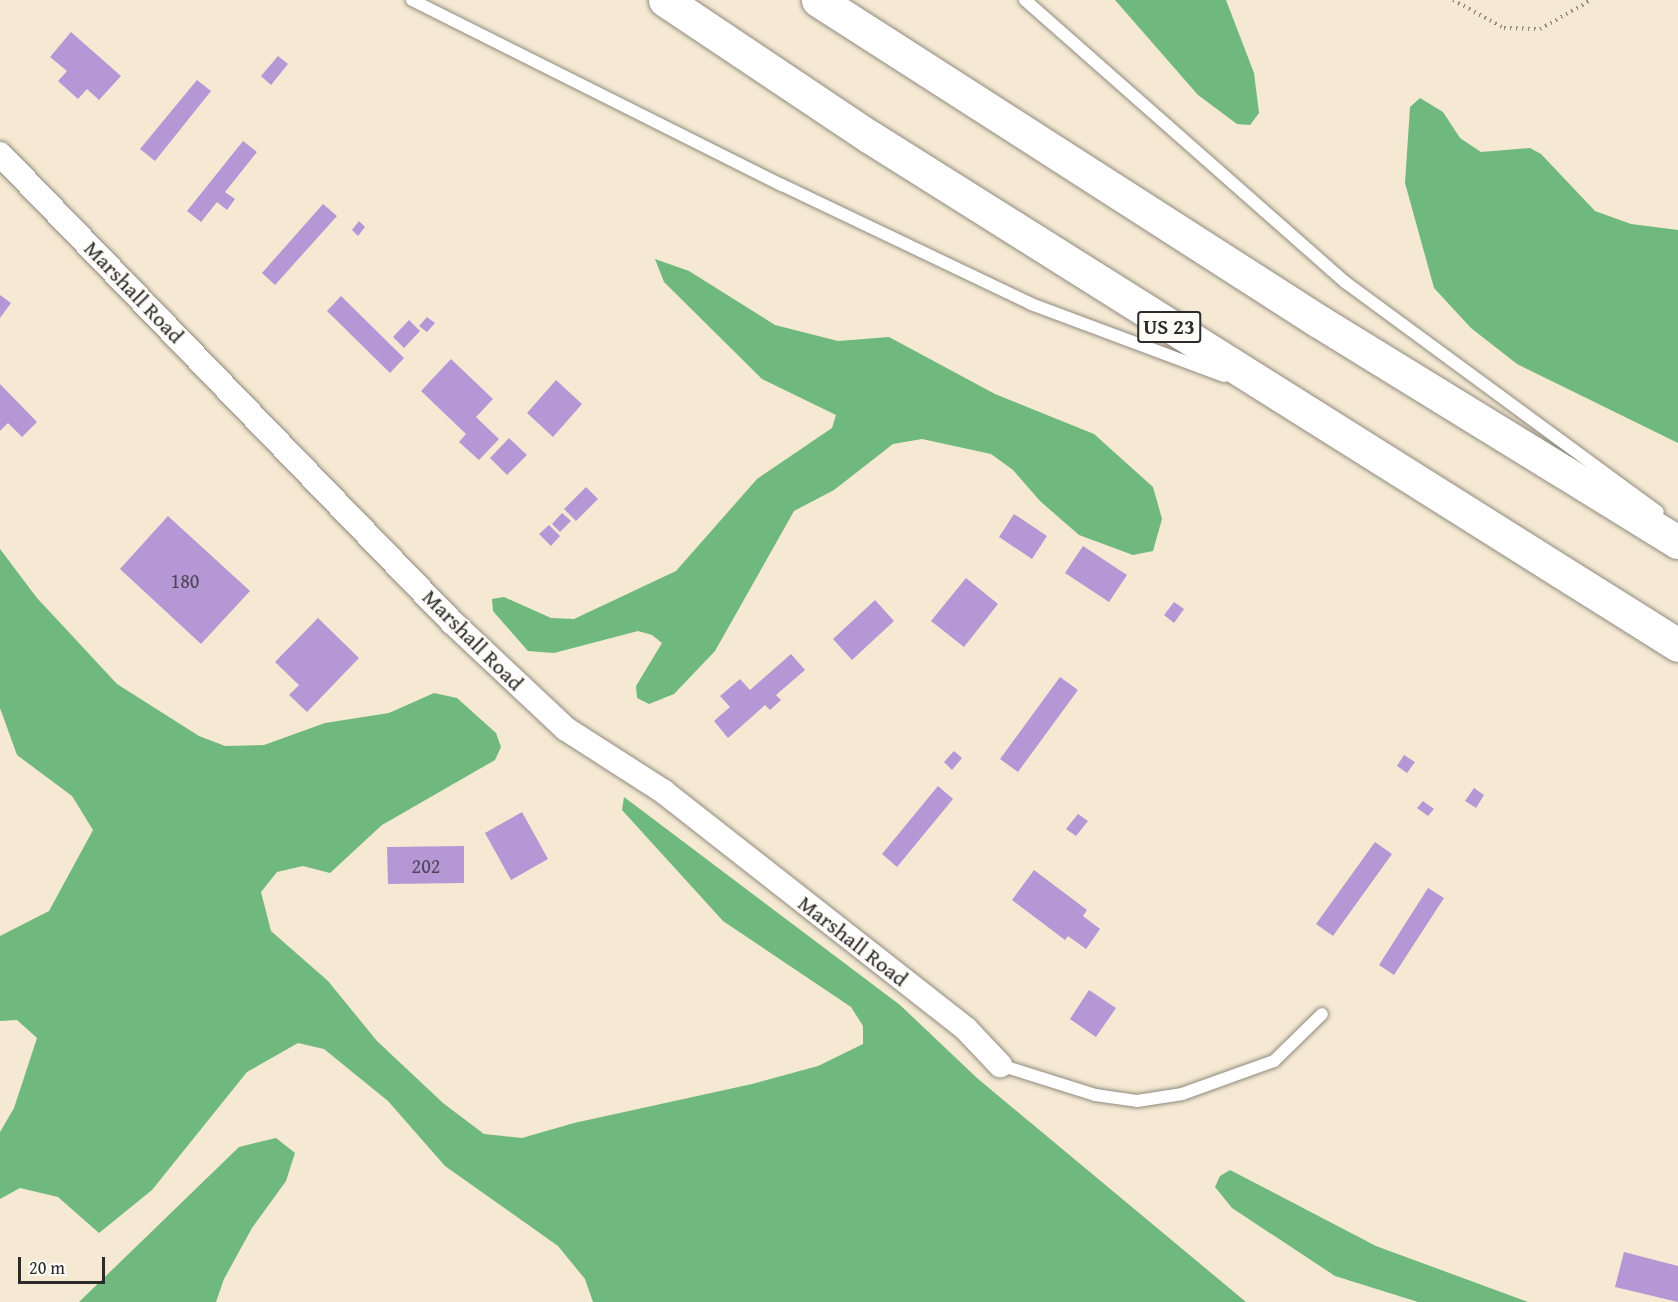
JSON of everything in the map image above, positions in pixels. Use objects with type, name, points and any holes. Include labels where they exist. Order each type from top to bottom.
[{"type":"highway","name":"US 23","points":[[665,0],[870,137],[1276,395],[1678,645]]},
{"type":"highway","points":[[818,0],[1320,322],[1678,542]]},
{"type":"street","name":"Marshall Road","points":[[0,154],[452,622],[566,729],[664,792],[966,1029],[999,1065]]},
{"type":"lane","points":[[412,0],[782,185],[1031,304],[1276,395]]},
{"type":"lane","points":[[1025,0],[1345,282],[1678,526]]},
{"type":"lane","points":[[999,1065],[1095,1095],[1137,1101],[1182,1094],[1274,1061],[1322,1014]]},
{"type":"path","points":[[1453,0],[1504,28],[1540,29],[1591,0]]},
{"type":"green space","points":[[1115,0],[1226,0],[1254,73],[1259,113],[1250,125],[1237,124],[1198,95]]},
{"type":"green space","points":[[1420,98],[1443,112],[1460,138],[1481,152],[1530,148],[1541,154],[1595,211],[1631,224],[1678,230],[1678,443],[1517,364],[1471,328],[1434,288],[1405,183],[1410,107]]},
{"type":"green space","points":[[655,259],[689,271],[775,325],[838,341],[889,337],[995,394],[1094,434],[1153,487],[1162,519],[1153,551],[1133,555],[1079,535],[1040,501],[1013,470],[991,454],[922,439],[893,444],[834,490],[794,511],[715,651],[674,694],[649,704],[637,698],[636,686],[662,643],[652,635],[638,631],[554,653],[528,651],[493,611],[492,599],[504,597],[551,618],[574,619],[676,571],[757,479],[832,428],[836,415],[762,379],[664,282]]},
{"type":"green space","points":[[0,549],[37,598],[117,684],[199,736],[225,746],[264,745],[325,723],[389,713],[434,693],[457,698],[496,733],[501,747],[495,760],[382,825],[330,873],[303,866],[277,872],[261,892],[271,931],[328,981],[377,1041],[443,1103],[484,1134],[522,1138],[574,1123],[752,1084],[818,1066],[863,1044],[863,1026],[851,1007],[723,921],[622,810],[624,797],[900,1005],[977,1078],[1246,1302],[593,1302],[585,1279],[558,1246],[445,1166],[388,1101],[324,1049],[298,1043],[247,1072],[152,1190],[99,1233],[58,1197],[20,1188],[0,1199],[0,1132],[14,1108],[37,1038],[17,1020],[0,1021],[0,936],[49,911],[93,830],[72,796],[17,755],[0,708]]},
{"type":"green space","points":[[276,1138],[295,1153],[286,1181],[252,1228],[224,1279],[216,1302],[79,1302],[239,1147]]},
{"type":"green space","points":[[1230,1170],[1376,1246],[1528,1302],[1418,1302],[1335,1276],[1232,1208],[1215,1187],[1220,1176]]},
{"type":"building","points":[[71,32],[121,76],[99,100],[87,89],[78,99],[58,81],[67,71],[50,57]]},
{"type":"building","points":[[278,56],[288,64],[271,85],[261,76]]},
{"type":"building","points":[[197,80],[211,91],[155,161],[140,149]]},
{"type":"building","points":[[243,141],[257,152],[225,192],[235,199],[227,210],[217,202],[201,222],[187,211]]},
{"type":"building","points":[[323,204],[337,216],[275,285],[262,273]]},
{"type":"building","points":[[359,221],[365,227],[358,236],[352,230]]},
{"type":"building","points":[[0,295],[11,303],[0,318]]},
{"type":"building","points":[[341,296],[404,358],[390,373],[327,311]]},
{"type":"building","points":[[427,317],[435,323],[427,332],[419,326]]},
{"type":"building","points":[[409,320],[420,331],[404,348],[393,337]]},
{"type":"building","points":[[451,359],[493,399],[476,417],[499,439],[479,460],[459,442],[466,434],[421,391]]},
{"type":"building","points":[[556,380],[582,404],[553,437],[527,413]]},
{"type":"building","points":[[0,384],[37,422],[22,437],[8,423],[0,431]]},
{"type":"building","points":[[509,438],[527,455],[507,475],[490,458]]},
{"type":"building","points":[[586,487],[598,499],[576,521],[564,509]]},
{"type":"building","points":[[562,513],[571,521],[560,532],[552,524]]},
{"type":"building","points":[[1014,514],[1047,536],[1032,559],[999,537]]},
{"type":"building","points":[[168,516],[250,591],[201,644],[120,569]]},
{"type":"building","points":[[549,525],[560,536],[551,546],[539,534]]},
{"type":"building","points":[[1083,546],[1127,575],[1109,602],[1065,573]]},
{"type":"building","points":[[966,578],[998,604],[964,647],[931,621]]},
{"type":"building","points":[[875,600],[894,621],[852,660],[833,639]]},
{"type":"building","points":[[1174,602],[1184,609],[1174,623],[1164,615]]},
{"type":"building","points":[[318,618],[359,658],[307,712],[289,695],[299,685],[275,662]]},
{"type":"building","points":[[791,654],[805,670],[776,695],[781,700],[770,710],[765,705],[728,738],[714,721],[730,707],[720,696],[740,679],[750,690]]},
{"type":"building","points":[[1060,677],[1078,690],[1018,772],[1000,759]]},
{"type":"building","points":[[954,751],[962,758],[952,770],[944,762]]},
{"type":"building","points":[[1404,755],[1415,762],[1407,773],[1397,766]]},
{"type":"building","points":[[938,786],[953,799],[897,867],[882,854]]},
{"type":"building","points":[[1474,788],[1484,795],[1476,808],[1465,801]]},
{"type":"building","points":[[1423,801],[1434,809],[1428,816],[1417,808]]},
{"type":"building","points":[[522,812],[548,859],[511,880],[485,833]]},
{"type":"building","points":[[1078,814],[1088,821],[1076,836],[1066,829]]},
{"type":"building","points":[[1375,842],[1392,854],[1333,936],[1316,924]]},
{"type":"building","points":[[464,846],[464,883],[388,884],[387,847]]},
{"type":"building","points":[[1034,870],[1087,910],[1083,916],[1100,929],[1086,949],[1068,936],[1065,940],[1012,900]]},
{"type":"building","points":[[1428,888],[1444,898],[1394,975],[1379,965]]},
{"type":"building","points":[[1089,990],[1116,1008],[1096,1037],[1070,1019]]},
{"type":"building","points":[[1624,1252],[1678,1266],[1678,1302],[1615,1287]]}]
